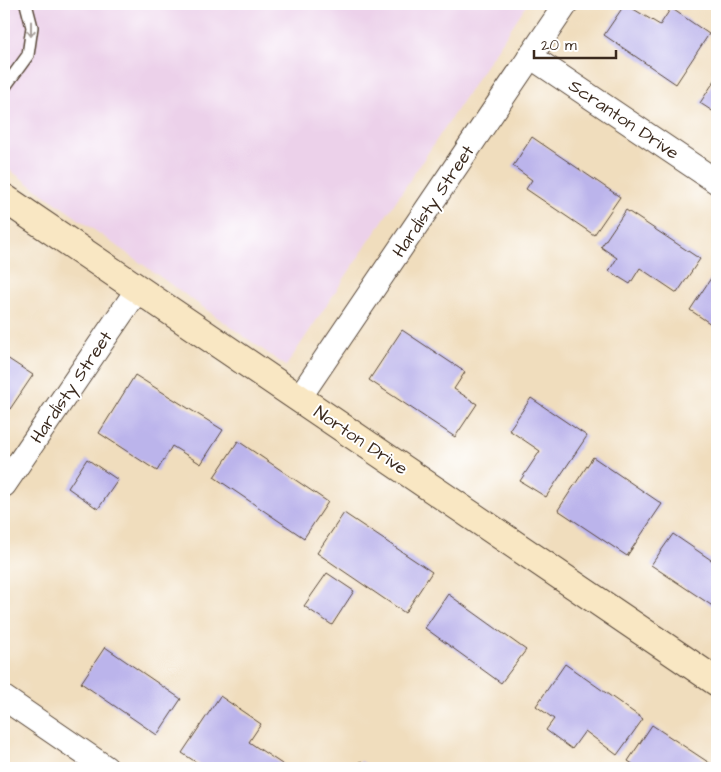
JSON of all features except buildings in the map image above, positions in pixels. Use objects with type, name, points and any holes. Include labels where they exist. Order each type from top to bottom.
[{"type":"street","name":"Hardisty Street","points":[[299,398],[566,4]]},
{"type":"street","name":"Scranton Drive","points":[[530,56],[717,182]]},
{"type":"street","name":"Norton Drive","points":[[4,198],[717,682]]},
{"type":"street","name":"Hardisty Street","points":[[4,485],[138,289]]},
{"type":"street","points":[[4,698],[106,768]]},
{"type":"lane","points":[[4,88],[28,55],[32,27],[26,4]]},
{"type":"shaded area","points":[[4,4],[527,4],[286,366],[4,166]]}]
